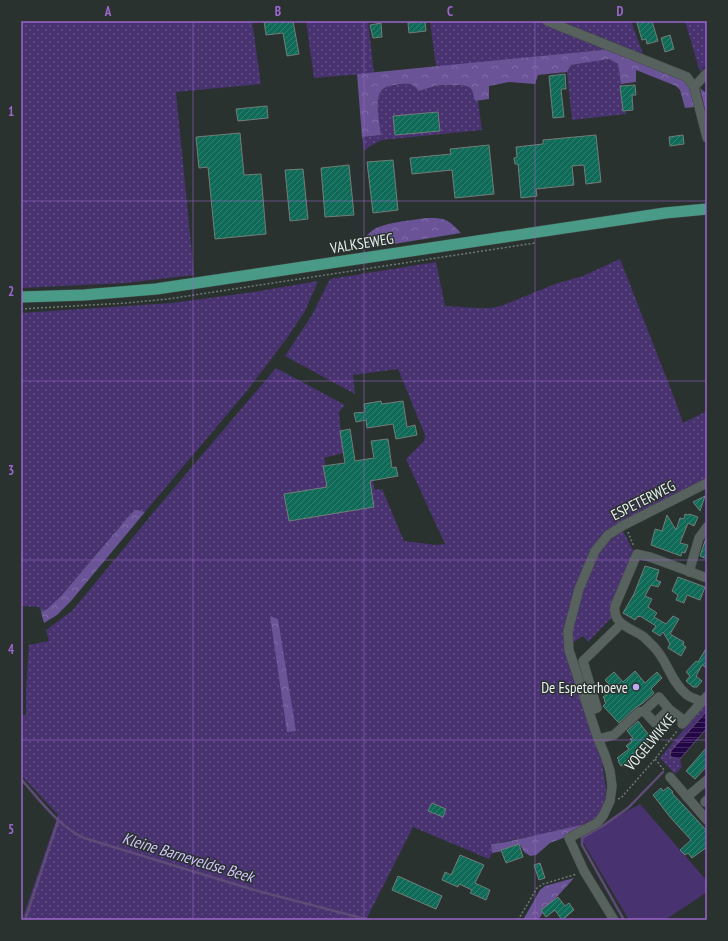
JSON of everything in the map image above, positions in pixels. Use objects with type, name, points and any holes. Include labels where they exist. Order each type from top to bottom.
[{"type":"main road","name":"VALKSEWEG","points":[[21,297],[84,295],[163,288],[665,212],[707,209]]},
{"type":"street","points":[[547,21],[687,77],[694,87],[707,138]]},
{"type":"street","points":[[694,87],[707,73]]},
{"type":"street","name":"ESPETERWEG","points":[[614,920],[584,871],[569,838],[597,823],[603,816],[610,801],[612,786],[610,771],[569,650],[568,631],[579,588],[594,551],[608,535],[707,483]]},
{"type":"street","points":[[690,572],[699,538],[707,527]]},
{"type":"street","points":[[705,699],[687,695],[679,687],[671,675],[657,650],[644,637],[622,624],[614,613],[615,606],[637,554],[650,557],[707,578]]},
{"type":"street","points":[[589,711],[597,708],[583,661],[617,628]]},
{"type":"street","points":[[598,739],[614,735],[639,712],[644,711],[658,697],[684,723]]},
{"type":"street","name":"VOGELWIKKE","points":[[684,723],[705,699]]},
{"type":"street","points":[[644,711],[655,723],[669,709]]},
{"type":"street","points":[[670,777],[707,820]]},
{"type":"street","points":[[687,797],[707,780]]},
{"type":"path","points":[[627,530],[637,554]]},
{"type":"path","name":"VOGELWIKKE","points":[[610,801],[621,798],[684,723]]},
{"type":"path","points":[[655,759],[670,777]]},
{"type":"path","points":[[518,920],[537,888],[550,882],[584,871]]},
{"type":"shaded area","points":[[21,21],[252,21],[261,84],[176,92],[194,275],[125,283],[21,288]]},
{"type":"shaded area","points":[[306,21],[368,21],[374,73],[314,78]]},
{"type":"shaded area","points":[[430,21],[540,21],[613,49],[436,67]]},
{"type":"shaded area","points":[[560,21],[631,21],[643,54]]},
{"type":"shaded area","points":[[685,21],[707,21],[707,64],[700,72]]},
{"type":"shaded area","points":[[609,59],[618,64],[626,114],[572,120],[567,72],[571,65]]},
{"type":"shaded area","points":[[410,83],[419,91],[438,85],[462,85],[469,87],[472,90],[475,101],[478,101],[482,130],[382,140],[364,151],[362,137],[381,135],[377,108],[379,95],[382,90],[391,85]]},
{"type":"shaded area","points":[[620,259],[683,423],[707,411],[707,481],[601,540],[566,633],[601,757],[606,787],[605,807],[590,823],[544,834],[491,844],[492,853],[489,859],[413,827],[366,920],[22,920],[58,815],[21,775],[21,715],[26,715],[29,645],[49,641],[46,630],[72,611],[276,368],[345,405],[339,412],[343,453],[324,458],[330,486],[372,478],[375,490],[382,489],[404,541],[436,545],[445,544],[406,459],[424,441],[425,435],[398,369],[353,375],[355,394],[285,356],[312,315],[330,279],[436,262],[445,306],[491,308],[501,306],[555,284],[583,276]]},
{"type":"shaded area","points":[[318,281],[305,311],[287,338],[246,392],[145,512],[135,511],[132,513],[61,596],[47,609],[41,612],[39,607],[21,606],[21,313],[172,303],[254,292]]},
{"type":"shaded area","points":[[623,531],[634,552],[611,618],[588,642],[583,636],[574,642],[572,641],[575,619],[587,579],[599,555],[606,545]]},
{"type":"shaded area","points":[[707,701],[707,711],[671,751],[675,759],[680,759],[682,767],[675,774],[660,758]]},
{"type":"shaded area","points":[[707,711],[707,728],[680,759],[670,756],[671,751]]},
{"type":"shaded area","points":[[640,804],[707,881],[707,892],[665,920],[629,920],[580,837]]},
{"type":"green space","points":[[613,49],[673,72],[689,84],[695,107],[685,108],[680,90],[676,86],[636,70],[636,82],[621,84],[618,64],[609,59],[571,65],[567,72],[538,75],[535,84],[509,82],[489,86],[489,99],[475,101],[472,90],[469,87],[462,85],[438,85],[419,91],[413,85],[409,84],[389,86],[383,89],[378,98],[381,135],[362,137],[357,74]]},
{"type":"green space","points":[[700,88],[707,94],[707,118]]},
{"type":"green space","points":[[425,218],[445,220],[452,224],[461,233],[357,250],[368,234],[378,227],[391,223]]},
{"type":"green space","points":[[135,510],[145,512],[71,601],[57,615],[44,623],[41,612],[47,609],[61,596]]},
{"type":"green space","points":[[270,616],[278,619],[296,731],[287,732]]},
{"type":"green space","points":[[590,823],[563,838],[550,843],[536,855],[530,856],[524,852],[520,845],[492,853],[491,844]]},
{"type":"green space","points":[[574,878],[538,920],[523,920],[540,890],[545,886]]},
{"type":"building","points":[[264,21],[293,21],[299,54],[287,56],[283,33],[266,35]]},
{"type":"building","points":[[425,21],[426,31],[409,33],[408,23]]},
{"type":"building","points":[[640,21],[652,21],[658,41],[647,44],[646,39],[642,40],[637,23]]},
{"type":"building","points":[[381,23],[382,37],[373,38],[370,25]]},
{"type":"building","points":[[670,35],[674,49],[665,52],[661,38]]},
{"type":"building","points":[[565,74],[566,89],[561,89],[564,117],[553,118],[549,76]]},
{"type":"building","points":[[635,85],[636,95],[632,95],[633,110],[623,111],[620,86]]},
{"type":"building","points":[[267,106],[268,118],[238,121],[236,109]]},
{"type":"building","points":[[438,112],[440,131],[395,135],[393,116]]},
{"type":"building","points":[[240,133],[244,175],[261,174],[266,234],[215,239],[208,167],[199,168],[196,137]]},
{"type":"building","points":[[596,135],[601,182],[586,184],[584,165],[572,166],[574,185],[536,189],[537,196],[521,198],[518,164],[515,164],[514,158],[517,157],[516,147],[543,144],[543,140]]},
{"type":"building","points":[[683,135],[684,144],[670,146],[669,137]]},
{"type":"building","points":[[489,145],[494,194],[455,198],[452,170],[412,174],[410,158],[451,154],[450,149]]},
{"type":"building","points":[[393,160],[398,210],[373,213],[367,162]]},
{"type":"building","points":[[349,165],[354,215],[325,217],[321,168]]},
{"type":"building","points":[[303,169],[308,219],[290,221],[285,170]]},
{"type":"building","points":[[381,401],[382,404],[403,401],[407,427],[415,425],[417,435],[396,439],[393,424],[367,428],[366,420],[356,422],[354,413],[365,412],[364,404]]},
{"type":"building","points":[[350,429],[355,461],[374,458],[371,441],[388,439],[392,468],[396,467],[398,476],[370,481],[374,507],[289,521],[284,494],[327,487],[323,466],[345,463],[340,431]]},
{"type":"building","points":[[705,496],[700,511],[693,502]]},
{"type":"building","points":[[685,514],[698,517],[694,526],[688,523],[680,543],[688,545],[685,553],[682,552],[681,556],[651,545],[655,529],[662,531],[667,515],[676,530],[680,518],[684,519]]},
{"type":"building","points":[[707,538],[707,559],[700,556]]},
{"type":"building","points":[[645,566],[659,570],[656,580],[661,582],[658,587],[651,585],[645,596],[652,599],[648,607],[657,613],[654,617],[666,624],[673,616],[679,619],[670,634],[684,642],[683,645],[686,647],[681,656],[668,648],[670,644],[663,632],[660,636],[652,631],[656,626],[640,616],[638,616],[635,620],[623,613],[634,594]]},
{"type":"building","points":[[678,577],[705,587],[700,600],[687,595],[684,603],[676,600],[678,595],[672,591]]},
{"type":"building","points":[[707,647],[707,668],[702,665],[696,676],[702,681],[697,687],[693,687],[686,681],[690,676],[686,672],[696,661],[698,662]]},
{"type":"building","points":[[635,671],[645,683],[657,672],[662,678],[651,689],[654,693],[619,723],[603,706],[606,703],[603,697],[613,688],[605,680],[614,672],[623,682]]},
{"type":"building","points":[[638,721],[652,739],[637,751],[638,753],[632,759],[633,760],[624,767],[623,765],[621,766],[617,758],[629,749],[626,746],[632,741],[630,739],[633,738],[627,731]]},
{"type":"building","points":[[707,747],[707,766],[695,779],[686,771]]},
{"type":"building","points":[[668,787],[707,831],[707,847],[692,858],[688,853],[685,855],[680,850],[691,840],[670,817],[653,795],[661,788],[663,791]]},
{"type":"building","points":[[432,803],[446,809],[443,817],[428,811]]},
{"type":"building","points":[[519,844],[523,857],[506,863],[501,850]]},
{"type":"building","points":[[460,855],[484,865],[475,883],[490,890],[486,900],[470,893],[472,890],[459,884],[458,887],[442,880],[445,872],[451,875]]},
{"type":"building","points":[[540,863],[545,878],[539,880],[534,865]]},
{"type":"building","points":[[398,876],[442,896],[436,909],[392,890]]},
{"type":"building","points":[[558,897],[565,906],[569,903],[574,910],[562,920],[555,910],[546,917],[541,910]]},
{"type":"waterway","points":[[624,920],[582,845],[582,838],[628,808],[663,772]]},
{"type":"waterway","name":"Kleine Barneveldse Beek","points":[[21,779],[58,820],[66,827],[84,838],[254,890],[369,920]]},
{"type":"waterway","points":[[25,920],[58,821]]},
{"type":"place","name":"De Espeterhoeve","points":[[636,687]]}]
